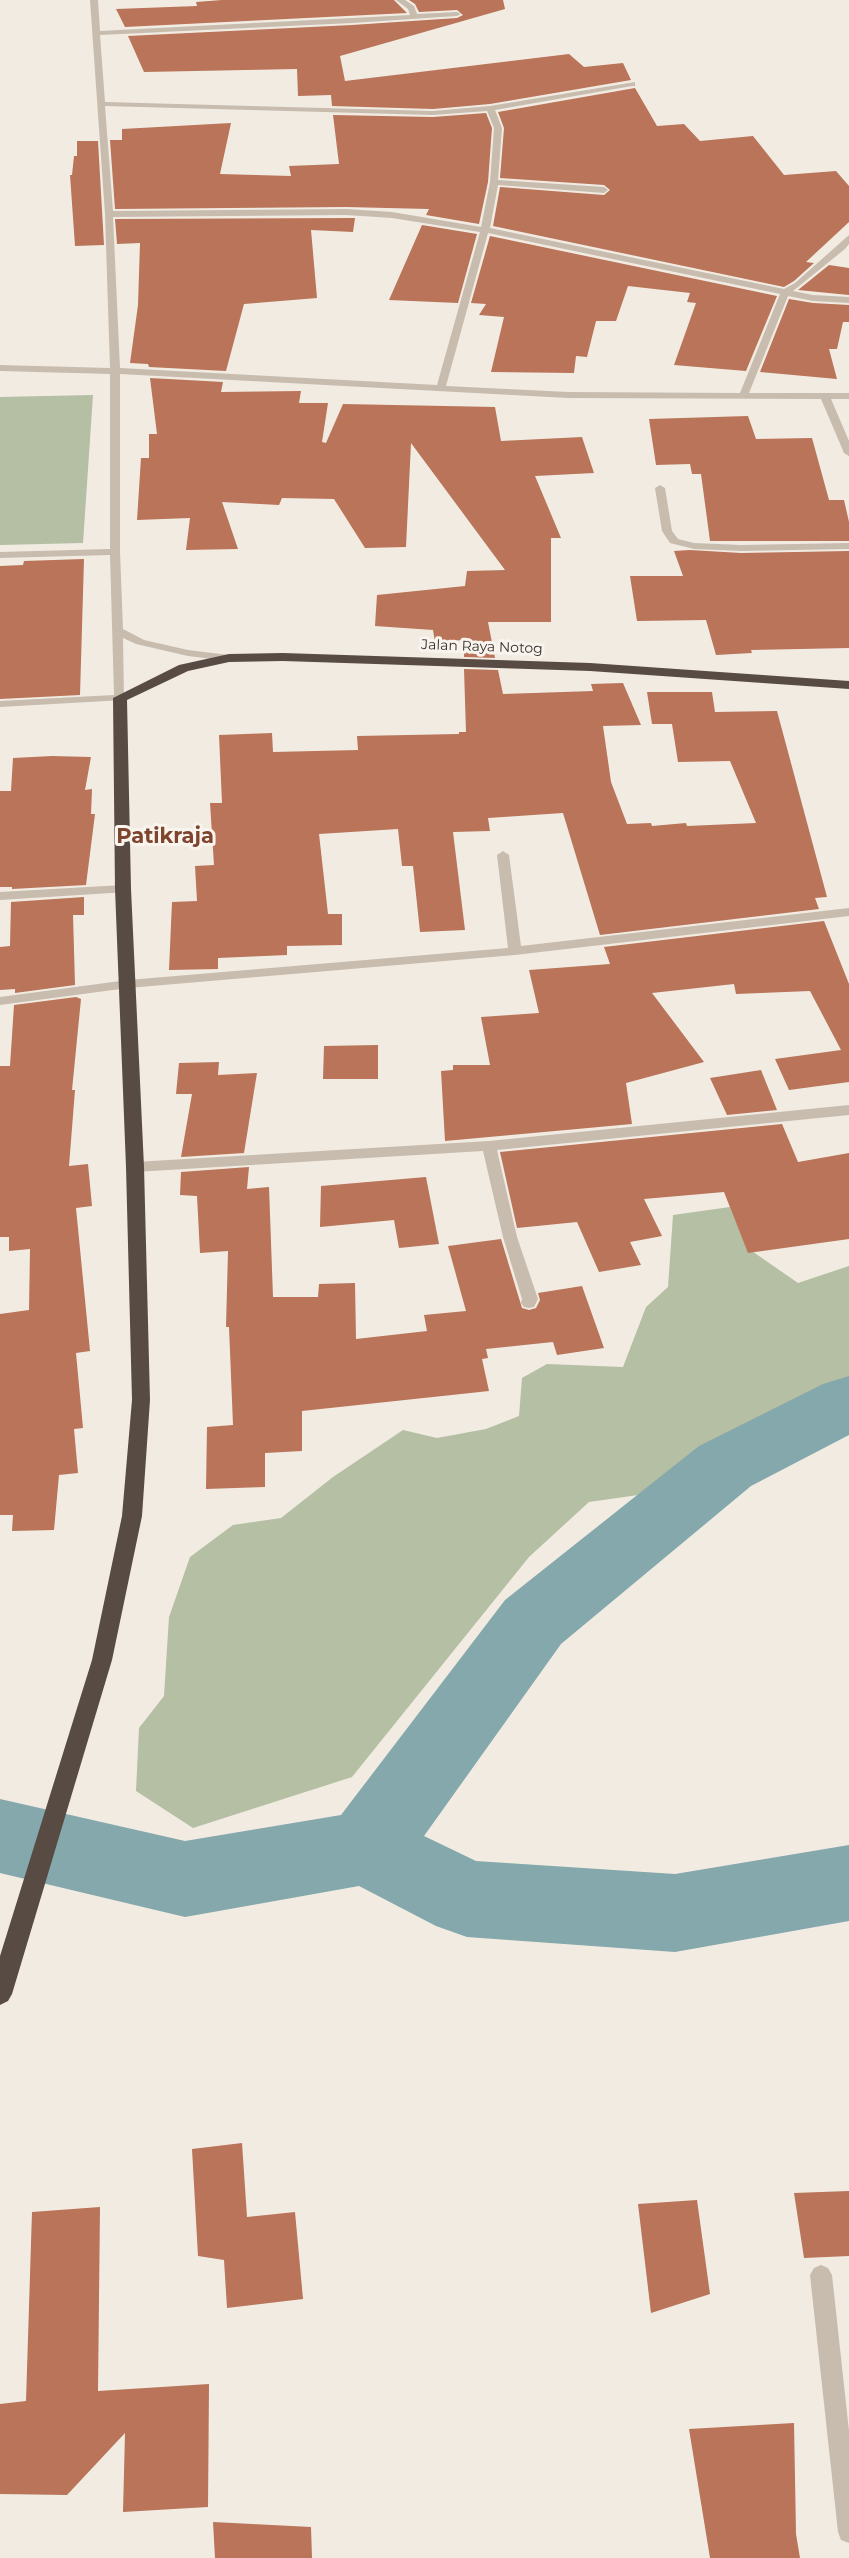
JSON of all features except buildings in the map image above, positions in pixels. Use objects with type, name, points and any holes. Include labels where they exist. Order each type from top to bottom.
[{"type":"highway","name":"Jalan Raya Notog","points":[[120,698],[184,668],[229,658],[283,657],[591,667],[849,685]]},
{"type":"highway","points":[[0,1994],[102,1660],[132,1516],[141,1400],[135,1167],[123,889],[120,698]]},
{"type":"street","points":[[0,704],[120,698],[115,552],[115,371],[109,214],[94,0]]},
{"type":"street","points":[[400,0],[411,8],[414,16]]},
{"type":"street","points":[[95,33],[458,14]]},
{"type":"street","points":[[102,104],[433,113],[490,108],[632,84]]},
{"type":"street","points":[[440,390],[485,230],[494,182],[498,128],[490,108]]},
{"type":"street","points":[[494,182],[604,190]]},
{"type":"street","points":[[109,214],[346,212],[392,215],[485,230],[813,298],[849,300]]},
{"type":"street","points":[[743,397],[785,292],[798,285],[842,247],[849,238]]},
{"type":"street","points":[[0,368],[115,371],[567,395],[849,396]]},
{"type":"street","points":[[825,396],[849,453]]},
{"type":"street","points":[[660,488],[667,531],[674,541],[694,546],[729,547],[849,546]]},
{"type":"street","points":[[0,555],[115,552]]},
{"type":"street","points":[[117,630],[140,642],[188,653],[229,658]]},
{"type":"street","points":[[503,855],[515,951]]},
{"type":"street","points":[[0,896],[123,889]]},
{"type":"street","points":[[0,1000],[128,984],[515,951],[849,912]]},
{"type":"street","points":[[135,1167],[489,1146],[849,1110]]},
{"type":"street","points":[[489,1146],[510,1237],[530,1299],[528,1303]]},
{"type":"street","points":[[821,2275],[849,2532]]},
{"type":"green space","points":[[93,395],[83,543],[0,545],[0,397]]},
{"type":"green space","points":[[730,1207],[746,1247],[798,1283],[849,1266],[849,1385],[728,1446],[645,1494],[589,1502],[529,1557],[352,1777],[193,1828],[136,1791],[139,1728],[164,1696],[169,1617],[190,1557],[233,1525],[281,1518],[333,1477],[403,1430],[437,1438],[486,1429],[519,1416],[522,1378],[547,1364],[623,1367],[646,1307],[668,1287],[673,1215]]},
{"type":"waterway","points":[[366,1848],[533,1622],[725,1466],[849,1403]]},
{"type":"waterway","points":[[0,1836],[185,1879],[366,1848]]},
{"type":"waterway","points":[[366,1848],[467,1899],[675,1913],[849,1883]]},
{"type":"district","name":"Patikraja","points":[[165,837]]}]
